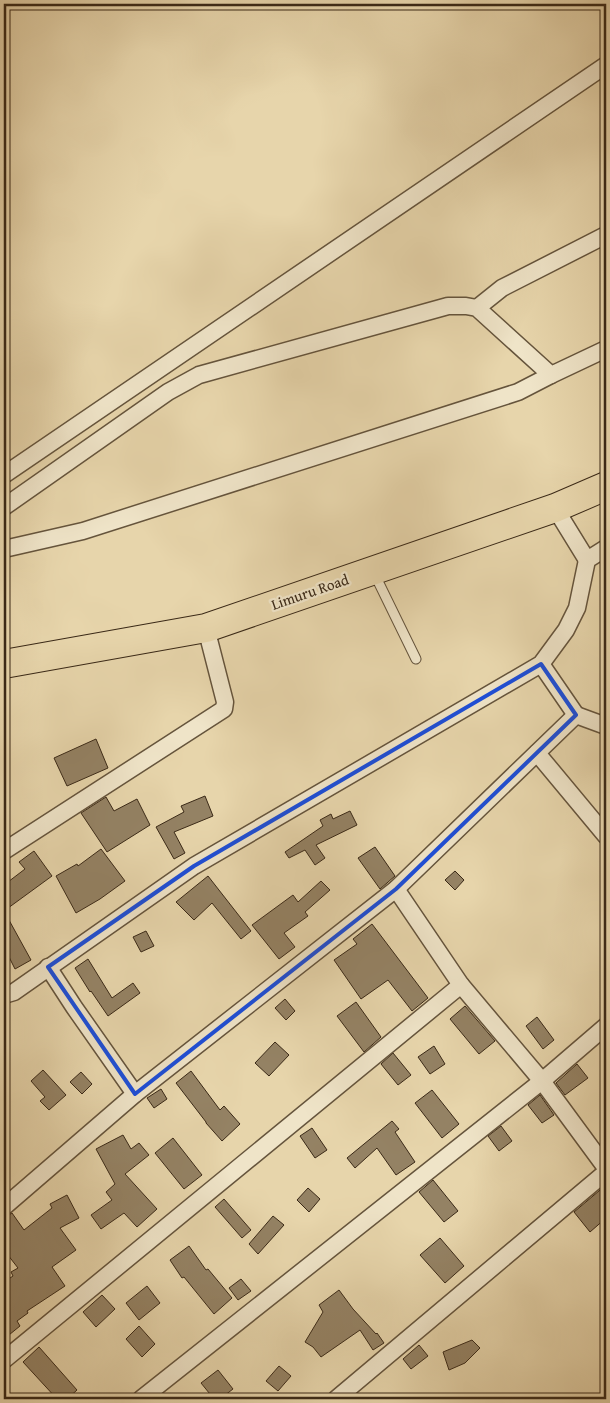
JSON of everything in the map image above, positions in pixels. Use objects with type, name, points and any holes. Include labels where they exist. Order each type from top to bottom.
[{"type":"highway","name":"Limuru Road","points":[[4,664],[206,628],[555,508],[606,486]]},
{"type":"street","points":[[4,475],[606,65]]},
{"type":"street","points":[[477,308],[502,288],[606,235]]},
{"type":"street","points":[[4,507],[168,392],[199,375],[448,306],[477,308],[551,375]]},
{"type":"street","points":[[4,549],[83,531],[500,398],[518,392],[606,349]]},
{"type":"street","points":[[4,995],[14,992],[194,866],[541,664],[566,630],[577,608],[587,560],[555,508]]},
{"type":"street","points":[[587,560],[606,548]]},
{"type":"street","points":[[4,851],[224,709],[225,702],[206,628]]},
{"type":"street","points":[[541,664],[576,715],[606,726]]},
{"type":"street","points":[[4,1207],[135,1094],[396,889],[576,715]]},
{"type":"street","points":[[537,753],[606,836]]},
{"type":"street","points":[[336,1399],[606,1170],[542,1081],[461,985],[396,889]]},
{"type":"street","points":[[48,968],[135,1094]]},
{"type":"street","points":[[4,1360],[461,985]]},
{"type":"street","points":[[141,1399],[542,1081],[606,1026]]},
{"type":"lane","points":[[373,571],[416,659]]},
{"type":"highlighted area","points":[[541,664],[576,715],[396,889],[135,1094],[48,967],[194,866]]},
{"type":"building","points":[[96,739],[108,768],[67,786],[54,758]]},
{"type":"building","points":[[205,796],[213,816],[174,832],[185,853],[174,859],[156,827],[184,812],[181,806]]},
{"type":"building","points":[[106,797],[114,811],[137,799],[150,825],[107,852],[81,813]]},
{"type":"building","points":[[350,811],[357,825],[316,845],[325,858],[315,865],[305,850],[289,858],[285,852],[323,826],[320,820],[331,814],[333,819]]},
{"type":"building","points":[[375,847],[395,876],[380,889],[358,858]]},
{"type":"building","points":[[101,849],[125,881],[76,913],[56,876],[77,864],[78,866]]},
{"type":"building","points":[[34,851],[52,876],[4,911],[4,885],[25,869],[19,862]]},
{"type":"building","points":[[455,871],[464,880],[455,890],[445,880]]},
{"type":"building","points":[[208,876],[251,931],[241,939],[212,903],[194,920],[176,902]]},
{"type":"building","points":[[321,881],[330,890],[305,912],[308,916],[284,933],[295,947],[279,959],[252,925],[293,895],[298,902]]},
{"type":"building","points":[[4,911],[31,960],[15,969],[4,947]]},
{"type":"building","points":[[372,924],[428,998],[412,1011],[388,980],[361,999],[334,960],[357,944],[353,939]]},
{"type":"building","points":[[146,931],[154,946],[141,952],[133,937]]},
{"type":"building","points":[[88,959],[112,998],[133,983],[140,993],[108,1016],[75,968]]},
{"type":"building","points":[[285,999],[295,1011],[286,1020],[275,1008]]},
{"type":"building","points":[[356,1002],[381,1037],[364,1052],[337,1016]]},
{"type":"building","points":[[465,1006],[495,1041],[479,1054],[450,1019]]},
{"type":"building","points":[[537,1017],[554,1040],[543,1049],[526,1026]]},
{"type":"building","points":[[275,1042],[289,1055],[269,1076],[255,1063]]},
{"type":"building","points":[[434,1046],[445,1064],[430,1074],[418,1057]]},
{"type":"building","points":[[393,1053],[411,1075],[398,1085],[381,1064]]},
{"type":"building","points":[[577,1064],[588,1078],[565,1095],[556,1083]]},
{"type":"building","points":[[43,1070],[66,1095],[49,1110],[40,1101],[45,1097],[31,1081]]},
{"type":"building","points":[[191,1071],[220,1110],[224,1106],[240,1124],[222,1141],[176,1083]]},
{"type":"building","points":[[81,1072],[92,1084],[82,1094],[70,1082]]},
{"type":"building","points":[[161,1089],[167,1099],[154,1108],[147,1098]]},
{"type":"building","points":[[432,1090],[459,1124],[442,1138],[415,1103]]},
{"type":"building","points":[[540,1095],[554,1115],[542,1123],[528,1105]]},
{"type":"building","points":[[392,1121],[399,1129],[395,1132],[415,1162],[396,1175],[377,1148],[355,1168],[347,1158]]},
{"type":"building","points":[[501,1126],[512,1141],[499,1151],[488,1136]]},
{"type":"building","points":[[312,1128],[327,1150],[315,1158],[300,1136]]},
{"type":"building","points":[[123,1135],[131,1149],[139,1143],[149,1155],[125,1174],[157,1209],[137,1227],[124,1213],[101,1229],[91,1215],[112,1200],[106,1192],[115,1184],[96,1149]]},
{"type":"building","points":[[173,1138],[202,1175],[184,1189],[155,1153]]},
{"type":"building","points":[[433,1180],[458,1211],[444,1222],[419,1192]]},
{"type":"building","points":[[606,1185],[606,1218],[590,1232],[574,1212]]},
{"type":"building","points":[[308,1188],[320,1199],[309,1212],[297,1200]]},
{"type":"building","points":[[67,1195],[79,1218],[60,1228],[76,1250],[52,1267],[65,1286],[27,1311],[28,1313],[17,1321],[20,1326],[4,1339],[4,1282],[13,1276],[11,1272],[18,1268],[4,1250],[4,1218],[12,1213],[24,1230],[52,1208],[50,1204]]},
{"type":"building","points":[[224,1199],[251,1230],[242,1238],[215,1207]]},
{"type":"building","points":[[273,1216],[284,1225],[258,1254],[249,1244]]},
{"type":"building","points":[[440,1238],[464,1266],[445,1283],[420,1255]]},
{"type":"building","points":[[189,1246],[206,1270],[208,1269],[232,1298],[214,1314],[184,1277],[182,1278],[170,1260]]},
{"type":"building","points":[[241,1279],[251,1291],[238,1300],[229,1288]]},
{"type":"building","points":[[147,1286],[160,1303],[139,1320],[126,1303]]},
{"type":"building","points":[[339,1290],[353,1309],[377,1333],[384,1343],[373,1350],[360,1330],[321,1357],[313,1347],[305,1342],[323,1312],[319,1305]]},
{"type":"building","points":[[102,1295],[115,1309],[96,1327],[83,1312]]},
{"type":"building","points":[[139,1326],[155,1344],[142,1357],[126,1339]]},
{"type":"building","points":[[472,1340],[480,1348],[465,1363],[449,1370],[443,1352]]},
{"type":"building","points":[[419,1345],[428,1356],[411,1369],[403,1359]]},
{"type":"building","points":[[39,1347],[77,1390],[67,1399],[57,1399],[23,1362]]},
{"type":"building","points":[[279,1366],[291,1376],[278,1391],[266,1381]]},
{"type":"building","points":[[218,1370],[233,1389],[220,1399],[214,1399],[201,1383]]}]
